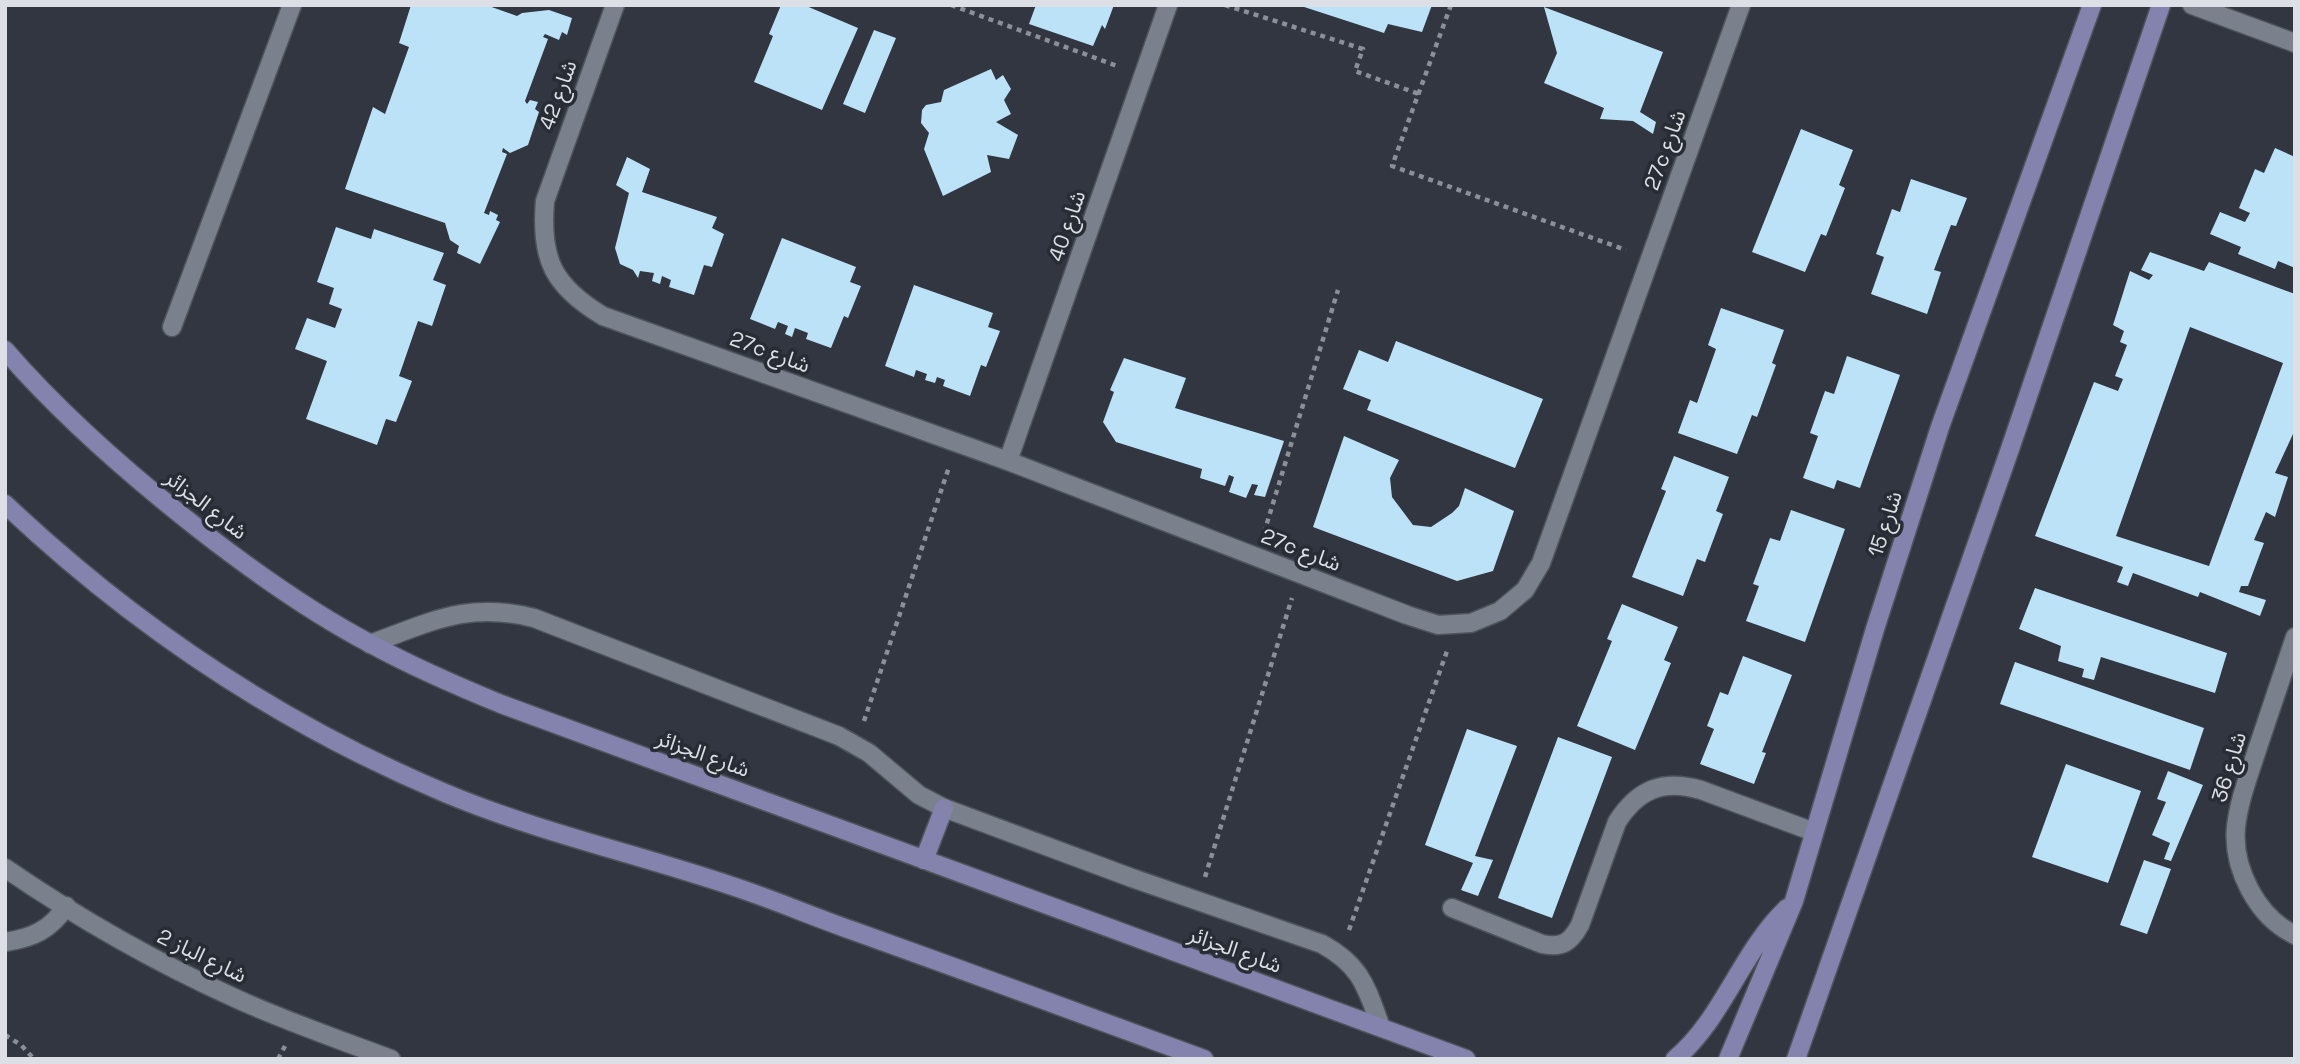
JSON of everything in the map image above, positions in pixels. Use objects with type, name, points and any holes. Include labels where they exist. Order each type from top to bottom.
[{"type":"main road","name":"شارع 15","points":[[1727,1059],[1794,901],[1875,629],[1940,427],[2092,5]]},
{"type":"main road","points":[[1797,1059],[2161,5]]},
{"type":"main road","name":"شارع الجزائر","points":[[5,351],[79,428],[133,477],[248,567],[307,607],[370,644],[435,676],[501,704],[1466,1059]]},
{"type":"main road","points":[[5,504],[108,596],[172,643],[306,726],[376,762],[448,794],[584,842],[735,887],[1203,1059]]},
{"type":"main road","points":[[924,860],[944,808]]},
{"type":"main road","points":[[1675,1059],[1700,1032],[1761,935],[1794,901]]},
{"type":"street","points":[[172,327],[292,5]]},
{"type":"street","name":"شارع 42","points":[[545,201],[615,5]]},
{"type":"street","name":"شارع 40","points":[[1008,461],[1168,5]]},
{"type":"street","name":"27c شارع","points":[[545,201],[542,229],[547,256],[560,281],[579,302],[603,316],[1008,461],[1406,615],[1438,625],[1471,623],[1500,611],[1525,590],[1541,563],[1741,5]]},
{"type":"street","points":[[2192,5],[2295,43]]},
{"type":"street","points":[[370,644],[468,611],[512,612],[534,618],[827,731],[856,745],[919,795],[944,808],[1198,901],[1322,943],[1356,968],[1381,1027]]},
{"type":"street","name":"شارع 36","points":[[2295,637],[2241,800],[2235,830],[2238,860],[2249,889],[2266,913],[2295,935]]},
{"type":"street","points":[[1452,908],[1542,944],[1553,946],[1565,943],[1574,936],[1580,925],[1617,822],[1626,808],[1638,797],[1669,785],[1686,785],[1814,832]]},
{"type":"street","name":"شارع الباز 2","points":[[5,868],[179,971],[298,1024],[391,1059]]},
{"type":"street","points":[[5,942],[35,935],[47,928],[58,919],[66,906]]},
{"type":"path","points":[[951,5],[1143,76]]},
{"type":"path","points":[[1225,5],[1363,49],[1355,71],[1419,94]]},
{"type":"path","points":[[1451,5],[1392,166],[1650,259]]},
{"type":"path","points":[[1256,557],[1338,290]]},
{"type":"path","points":[[856,745],[957,443]]},
{"type":"path","points":[[1198,901],[1299,574]]},
{"type":"path","points":[[1340,954],[1457,624]]},
{"type":"path","points":[[5,1035],[34,1059]]},
{"type":"building","points":[[411,5],[486,5],[517,16],[549,10],[572,18],[567,35],[562,32],[559,40],[545,34],[543,37],[548,39],[525,101],[527,104],[530,100],[538,102],[535,109],[539,112],[528,145],[510,153],[503,148],[502,152],[507,154],[484,213],[489,215],[490,211],[498,215],[496,220],[500,222],[480,264],[457,253],[459,246],[450,240],[445,223],[345,189],[373,107],[385,114],[409,47],[399,43]]},
{"type":"building","points":[[781,5],[804,5],[858,28],[822,110],[754,82],[773,36],[769,34]]},
{"type":"building","points":[[1036,5],[1114,5],[1105,29],[1102,25],[1093,46],[1029,24]]},
{"type":"building","points":[[1298,5],[1432,5],[1422,32],[1388,24],[1384,33]]},
{"type":"building","points":[[1544,7],[1663,52],[1640,112],[1656,122],[1653,134],[1633,121],[1600,119],[1604,108],[1544,83],[1557,53]]},
{"type":"building","points":[[874,30],[896,38],[865,113],[843,104]]},
{"type":"building","points":[[991,69],[996,80],[1003,75],[1011,89],[1004,100],[1011,114],[996,122],[1018,135],[1009,159],[987,155],[991,172],[943,196],[924,149],[929,133],[921,123],[922,110],[926,105],[941,102],[944,90]]},
{"type":"building","points":[[1801,129],[1853,150],[1839,185],[1845,188],[1826,236],[1821,234],[1805,272],[1752,252]]},
{"type":"building","points":[[2275,148],[2295,157],[2295,268],[2278,261],[2275,269],[2238,254],[2241,247],[2210,234],[2220,212],[2245,222],[2250,213],[2239,208],[2255,169],[2264,173]]},
{"type":"building","points":[[627,157],[650,169],[642,192],[717,217],[712,228],[724,234],[712,267],[704,265],[694,295],[669,287],[671,280],[662,276],[660,284],[652,281],[654,273],[640,271],[638,278],[633,270],[620,264],[615,248],[629,193],[616,185]]},
{"type":"building","points":[[1911,179],[1967,198],[1956,226],[1951,225],[1934,270],[1941,272],[1927,314],[1871,294],[1884,257],[1876,254],[1892,209],[1900,212]]},
{"type":"building","points":[[336,227],[371,239],[374,229],[444,253],[433,280],[446,285],[432,326],[418,321],[399,376],[412,381],[396,422],[386,419],[377,445],[306,419],[327,361],[295,349],[307,318],[335,328],[342,309],[329,304],[334,288],[317,282]]},
{"type":"building","points":[[782,238],[856,267],[850,282],[861,286],[848,318],[844,316],[831,348],[806,339],[808,333],[795,328],[792,337],[785,334],[788,326],[778,322],[775,329],[750,319]]},
{"type":"building","points":[[2150,252],[2204,271],[2209,262],[2295,294],[2295,435],[2293,434],[2275,473],[2288,477],[2275,517],[2266,512],[2254,540],[2264,543],[2248,586],[2241,586],[2239,592],[2266,600],[2260,616],[2200,592],[2198,597],[2133,573],[2128,586],[2117,582],[2123,567],[2035,536],[2094,382],[2118,391],[2123,379],[2115,376],[2127,345],[2120,342],[2124,331],[2113,325],[2130,271],[2149,280],[2153,275],[2141,270]],"holes":[[[2190,327],[2283,363],[2209,566],[2116,536]]]},
{"type":"building","points":[[914,285],[993,313],[988,327],[1000,331],[986,367],[981,365],[970,396],[943,386],[945,380],[937,377],[935,383],[925,380],[927,374],[916,370],[914,377],[885,366]]},
{"type":"building","points":[[1721,308],[1784,330],[1772,363],[1776,365],[1757,417],[1752,415],[1737,454],[1678,433],[1690,400],[1697,403],[1716,349],[1708,345]]},
{"type":"building","points":[[1396,341],[1543,399],[1515,468],[1367,410],[1371,400],[1343,389],[1359,350],[1388,362]]},
{"type":"building","points":[[1847,356],[1900,375],[1860,488],[1837,480],[1834,489],[1803,478],[1818,436],[1810,433],[1825,391],[1834,394]]},
{"type":"building","points":[[1124,358],[1186,378],[1175,408],[1284,441],[1265,497],[1254,495],[1258,485],[1252,484],[1246,498],[1229,492],[1234,477],[1229,475],[1225,486],[1200,478],[1202,469],[1116,442],[1103,422],[1114,392],[1110,390]]},
{"type":"building","points":[[1344,436],[1399,460],[1390,478],[1392,497],[1413,525],[1431,527],[1452,513],[1459,506],[1465,488],[1514,511],[1493,571],[1457,581],[1313,527]]},
{"type":"building","points":[[1674,456],[1729,477],[1716,511],[1723,514],[1705,562],[1697,559],[1683,596],[1632,577],[1666,491],[1661,489]]},
{"type":"building","points":[[1791,510],[1845,529],[1805,642],[1746,621],[1759,586],[1753,584],[1770,538],[1780,541]]},
{"type":"building","points":[[2035,588],[2227,653],[2215,693],[2101,657],[2094,680],[2082,677],[2084,669],[2058,661],[2061,646],[2019,629]]},
{"type":"building","points":[[1622,604],[1678,627],[1664,660],[1671,663],[1635,750],[1577,726],[1612,641],[1607,639]]},
{"type":"building","points":[[1743,656],[1792,675],[1762,752],[1766,753],[1754,784],[1700,764],[1714,729],[1707,726],[1720,692],[1728,695]]},
{"type":"building","points":[[2015,662],[2204,728],[2190,770],[2000,704]]},
{"type":"building","points":[[1467,729],[1517,746],[1475,856],[1493,860],[1478,896],[1461,890],[1473,863],[1425,845]]},
{"type":"building","points":[[1558,737],[1612,757],[1552,918],[1498,898]]},
{"type":"building","points":[[2066,764],[2141,791],[2108,883],[2032,857]]},
{"type":"building","points":[[2168,771],[2203,785],[2171,861],[2164,859],[2170,843],[2152,835],[2166,802],[2157,799]]},
{"type":"building","points":[[2144,860],[2171,869],[2147,934],[2120,925]]}]
